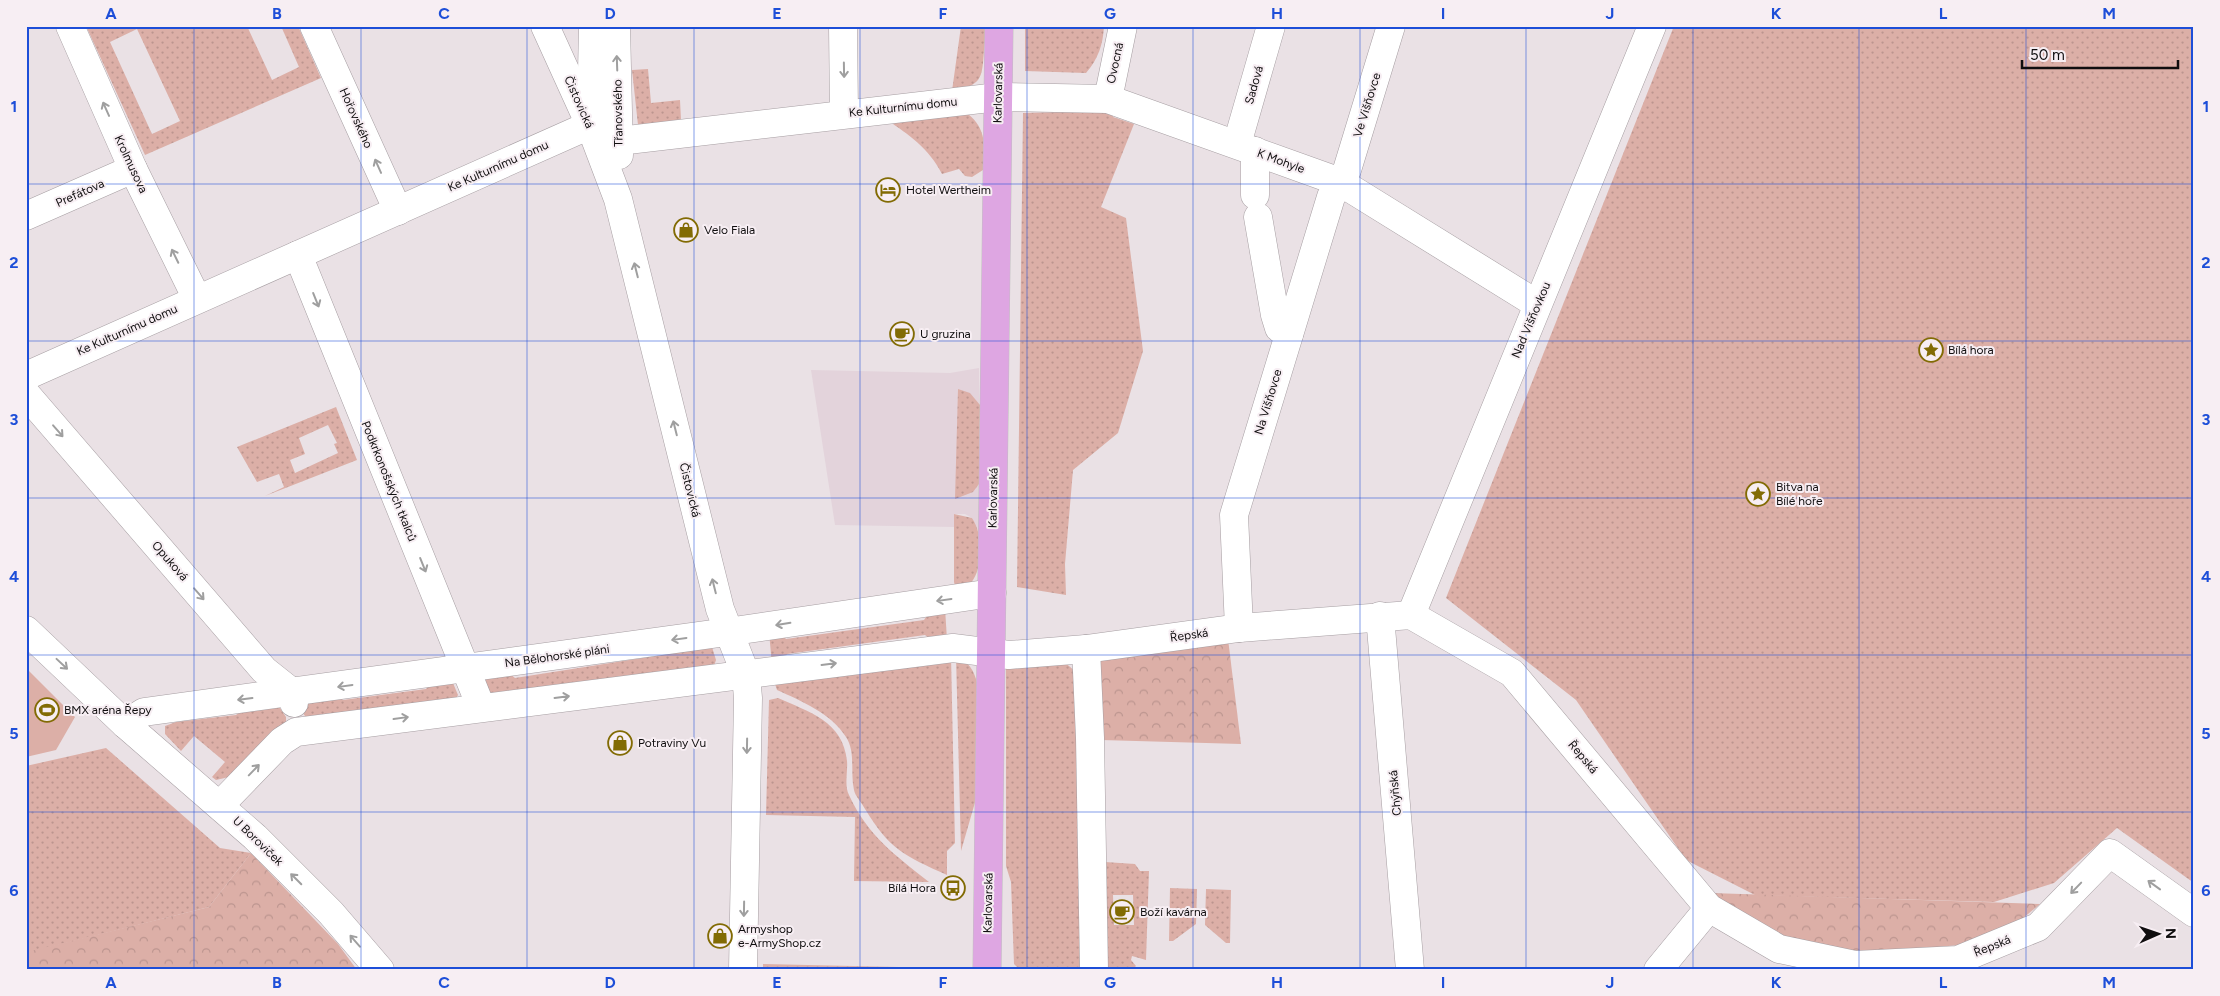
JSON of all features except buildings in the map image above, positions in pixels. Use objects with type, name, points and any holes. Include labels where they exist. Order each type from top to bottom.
[{"type":"main road","name":"Karlovarská","points":[[987,970],[999,26]]},
{"type":"street","name":"Krolmusova","points":[[70,26],[133,170],[197,299]]},
{"type":"street","name":"Hořovského","points":[[314,26],[398,210]]},
{"type":"street","name":"Čistovická","points":[[545,26],[590,125],[618,200],[727,632],[746,675],[748,698],[743,970]]},
{"type":"street","name":"Třanovského","points":[[590,125],[593,26]]},
{"type":"street","name":"Třanovského","points":[[616,26],[619,140],[618,200]]},
{"type":"street","points":[[843,26],[844,113]]},
{"type":"street","name":"Ovocná","points":[[1108,99],[1123,26]]},
{"type":"street","name":"Sadová","points":[[1271,26],[1246,148],[1277,322],[1279,328],[1289,334]]},
{"type":"street","name":"Ve Višňovce","points":[[1340,182],[1348,170],[1390,26]]},
{"type":"street","name":"Nad Višňovkou","points":[[1411,615],[1652,26]]},
{"type":"street","name":"Ke Kulturnímu domu","points":[[619,140],[998,96]]},
{"type":"street","name":"K Mohyle","points":[[998,96],[1108,99],[1340,182],[1537,304]]},
{"type":"street","name":"Ke Kulturnímu domu","points":[[26,376],[590,125]]},
{"type":"street","points":[[590,125],[619,140]]},
{"type":"street","name":"Prefátova","points":[[26,216],[133,170]]},
{"type":"street","name":"Na Višňovce","points":[[1238,628],[1234,516],[1331,197],[1340,182]]},
{"type":"street","name":"Podkrkonošských tkalců","points":[[298,255],[481,707]]},
{"type":"street","name":"Opuková","points":[[26,394],[264,670],[293,693]]},
{"type":"street","name":"Na Bělohorské pláni","points":[[125,724],[144,712],[466,669],[992,593]]},
{"type":"street","name":"Řepská","points":[[991,654],[1086,649],[1238,628],[1411,615],[1512,673],[1709,908],[1779,949],[1855,967],[1959,965],[2038,927],[2110,853],[2194,913]]},
{"type":"street","name":"Chýňská","points":[[1380,616],[1410,970]]},
{"type":"street","points":[[26,630],[125,724]]},
{"type":"street","points":[[220,805],[282,741],[296,732],[953,648],[991,654]]},
{"type":"street","points":[[1086,649],[1090,748],[1094,970]]},
{"type":"street","points":[[293,693],[296,732]]},
{"type":"street","name":"U Boroviček","points":[[125,724],[220,805],[331,913],[380,970]]},
{"type":"street","points":[[1658,970],[1709,908]]},
{"type":"shaded area","points":[[979,368],[980,534],[972,518],[965,514],[954,514],[954,527],[835,525],[811,370],[950,373]]},
{"type":"green space","points":[[86,26],[247,26],[272,80],[299,67],[281,26],[298,26],[321,78],[145,155]],"holes":[[[137,29],[180,121],[152,134],[110,42]]]},
{"type":"green space","points":[[961,26],[984,26],[986,38],[982,68],[979,79],[975,83],[952,91]]},
{"type":"green space","points":[[1025,26],[1104,26],[1099,51],[1086,73],[1025,71]]},
{"type":"green space","points":[[1674,26],[2194,26],[2194,883],[2117,828],[2054,883],[1994,902],[1755,895],[1686,860],[1576,700],[1446,598]]},
{"type":"green space","points":[[648,69],[651,103],[680,100],[681,120],[638,125],[632,70]]},
{"type":"green space","points":[[1113,111],[1113,117],[1134,124],[1101,207],[1126,218],[1143,351],[1118,433],[1073,470],[1065,564],[1066,595],[1017,587],[1023,113]]},
{"type":"green space","points":[[968,114],[981,132],[984,146],[983,170],[972,177],[965,176],[959,169],[942,174],[931,156],[924,149],[886,119]]},
{"type":"green space","points":[[958,389],[970,393],[980,405],[979,484],[973,492],[955,499]]},
{"type":"green space","points":[[336,407],[357,460],[265,496],[284,487],[279,474],[257,482],[237,447]],"holes":[[[328,425],[337,443],[334,444],[338,453],[295,473],[290,460],[305,454],[299,438]]]},
{"type":"green space","points":[[954,514],[972,518],[980,541],[980,560],[975,576],[971,583],[956,590],[954,582]]},
{"type":"green space","points":[[945,608],[947,640],[935,643],[925,635],[787,654],[782,664],[772,665],[769,632],[778,630],[786,639],[924,620],[931,610]]},
{"type":"green space","points":[[1228,639],[1241,744],[1101,740],[1099,654]]},
{"type":"green space","points":[[712,647],[716,660],[714,666],[494,701],[484,680],[489,675],[507,671],[515,678]]},
{"type":"green space","points":[[951,655],[955,843],[947,851],[947,875],[909,857],[882,834],[855,792],[851,749],[846,737],[824,714],[777,690],[774,681]]},
{"type":"green space","points":[[956,656],[970,666],[977,683],[976,799],[961,851]]},
{"type":"green space","points":[[1062,660],[1076,672],[1086,967],[1078,967],[1075,970],[1020,970],[1014,964],[1011,882],[1006,866],[1006,669],[1010,663]]},
{"type":"green space","name":"BMX aréna Řepy","points":[[26,668],[75,717],[56,750],[26,757]]},
{"type":"green space","points":[[431,682],[453,683],[458,695],[455,700],[307,719],[303,713],[303,705],[336,694],[343,700],[426,689]]},
{"type":"green space","points":[[778,698],[812,714],[832,727],[844,747],[847,761],[846,783],[856,809],[883,844],[929,882],[854,881],[855,817],[766,815],[769,700]]},
{"type":"green space","points":[[278,705],[286,717],[286,726],[229,777],[216,780],[212,777],[225,762],[194,736],[181,751],[165,734],[165,726],[176,722],[236,715],[246,707]]},
{"type":"green space","points":[[106,748],[220,848],[251,853],[209,907],[26,953],[26,766]]},
{"type":"green space","points":[[251,853],[338,944],[357,970],[26,970],[27,952],[209,907]]},
{"type":"green space","points":[[1105,862],[1135,864],[1140,871],[1149,871],[1146,960],[1132,956],[1131,960],[1136,966],[1132,970],[1101,970]],"holes":[[[1113,895],[1133,895],[1134,925],[1114,925]]]},
{"type":"green space","points":[[1170,888],[1197,889],[1196,924],[1173,941],[1169,941]]},
{"type":"green space","points":[[1206,889],[1231,890],[1230,943],[1226,943],[1205,925]]},
{"type":"green space","points":[[1711,893],[2040,904],[2022,919],[1969,944],[1845,956],[1780,936]]},
{"type":"green space","points":[[763,964],[944,968],[957,970],[763,970]]},
{"type":"place","name":"Hotel Wertheim","points":[[888,190]]},
{"type":"place","name":"Velo Fiala","points":[[686,230]]},
{"type":"place","name":"U gruzina","points":[[902,334]]},
{"type":"place","name":"Bílá hora","points":[[1931,350]]},
{"type":"place","name":"Bitva na Bílé hoře","points":[[1758,494]]},
{"type":"place","name":"BMX aréna Řepy","points":[[47,710]]},
{"type":"place","name":"Potraviny Vu","points":[[620,743]]},
{"type":"place","name":"Bílá Hora","points":[[953,888]]},
{"type":"place","name":"Boží kavárna","points":[[1122,912]]},
{"type":"place","name":"Armyshop e-ArmyShop.cz","points":[[720,936]]}]
